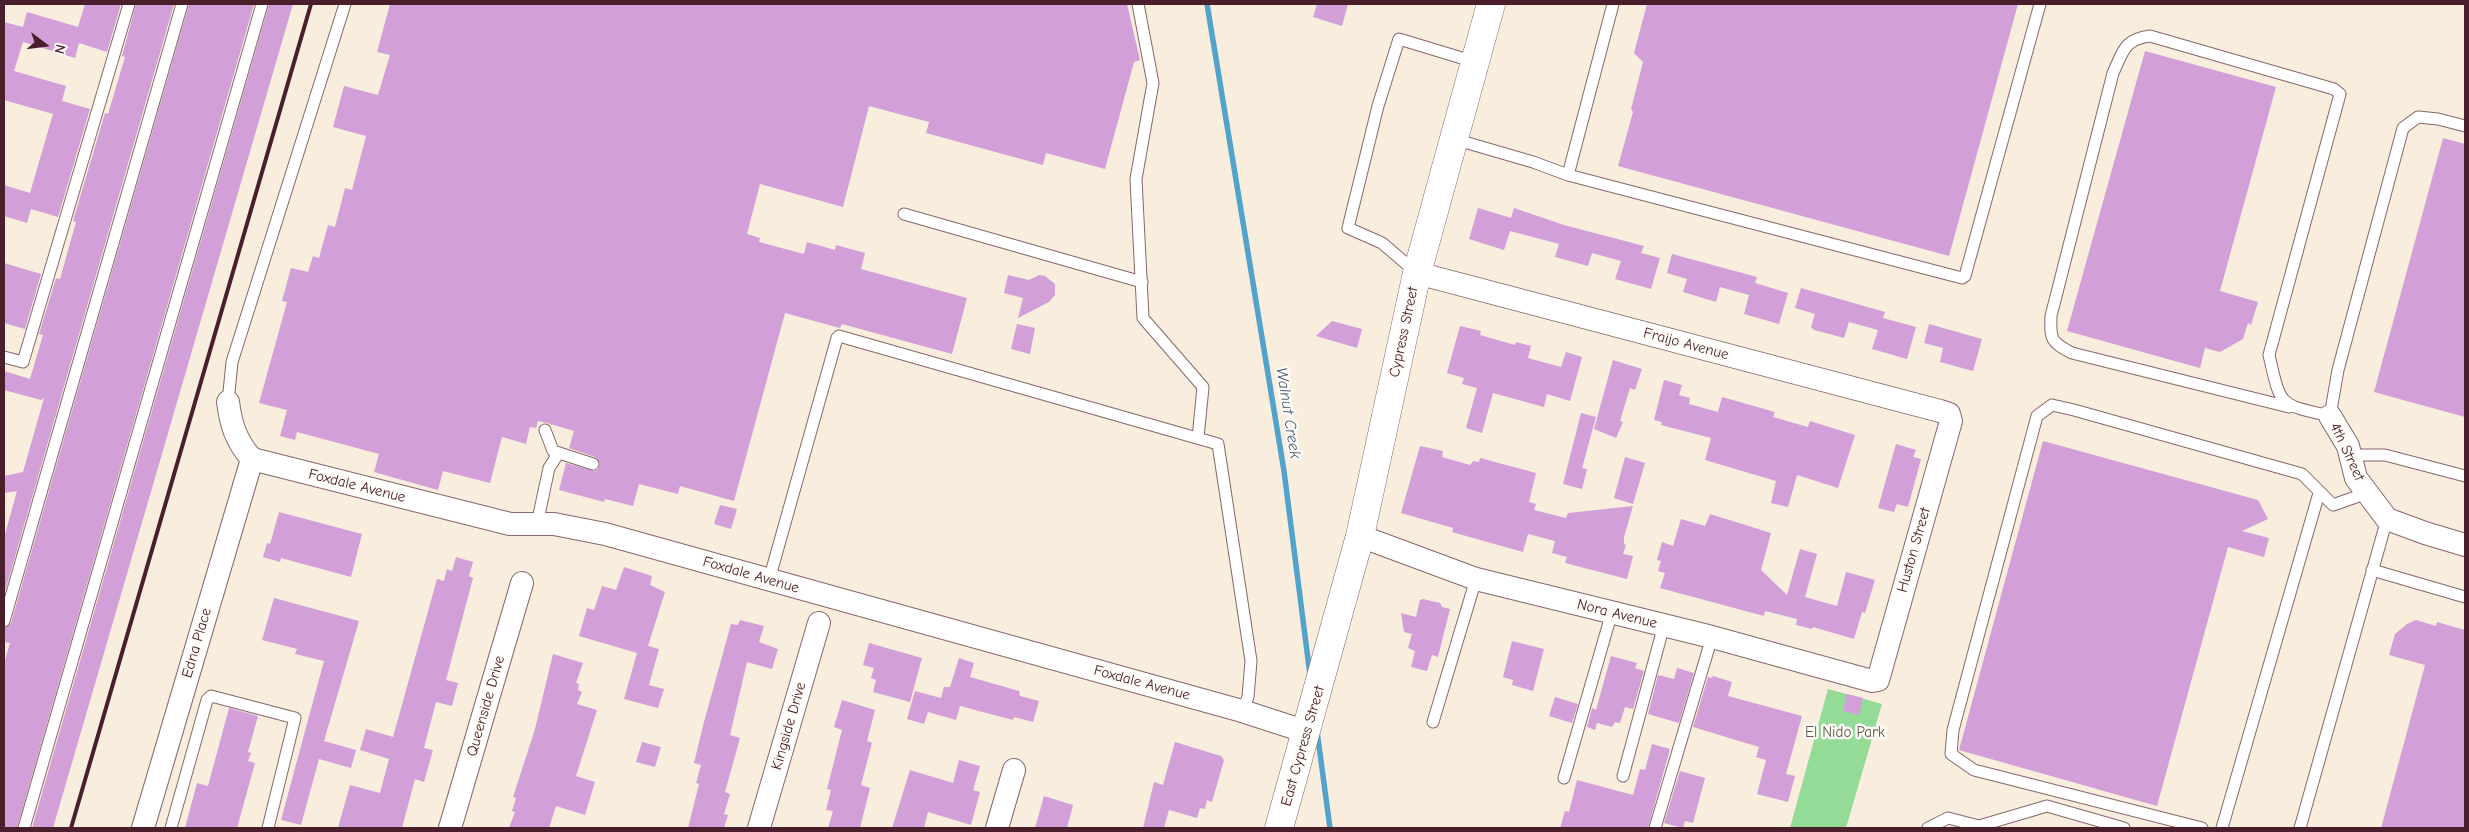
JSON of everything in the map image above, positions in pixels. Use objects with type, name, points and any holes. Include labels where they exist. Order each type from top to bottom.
[{"type":"street","name":"Cypress Street","points":[[1326,663],[1360,536],[1416,272],[1491,4]]},
{"type":"street","name":"Fraijo Avenue","points":[[1416,272],[1940,411],[1949,414],[1951,420]]},
{"type":"street","points":[[228,402],[231,425],[242,446],[252,459]]},
{"type":"street","name":"4th Street","points":[[2330,416],[2348,446],[2356,478],[2387,518]]},
{"type":"street","name":"Huston Street","points":[[1878,680],[1951,420]]},
{"type":"street","name":"Foxdale Avenue","points":[[252,459],[510,524],[554,524],[605,534],[1242,711],[1267,719],[1303,739]]},
{"type":"street","name":"Edna Place","points":[[143,828],[252,459]]},
{"type":"street","points":[[2387,518],[2425,533],[2465,545]]},
{"type":"street","name":"Nora Avenue","points":[[1360,536],[1476,579],[1712,637],[1866,679],[1878,680]]},
{"type":"street","name":"Queenside Drive","points":[[450,828],[522,583]]},
{"type":"street","name":"Kingside Drive","points":[[759,828],[819,624]]},
{"type":"street","name":"East Cypress Street","points":[[1279,828],[1326,663]]},
{"type":"street","points":[[997,828],[1014,770]]},
{"type":"lane","points":[[4,357],[23,362],[129,4]]},
{"type":"lane","points":[[4,621],[182,4]]},
{"type":"lane","points":[[24,828],[262,4]]},
{"type":"lane","points":[[228,402],[232,362],[345,4]]},
{"type":"lane","points":[[1138,4],[1153,83],[1136,179],[1143,318],[1203,387],[1198,438]]},
{"type":"lane","points":[[1568,175],[1613,4]]},
{"type":"lane","points":[[1454,140],[1533,162],[1568,175],[1962,278],[1965,276],[2040,4]]},
{"type":"lane","points":[[2290,407],[2277,391],[2269,355],[2340,94],[2334,89],[2150,36],[2137,38],[2127,44],[2113,73],[2051,316],[2050,336],[2056,344],[2072,353],[2290,407],[2330,416],[2338,370],[2403,128],[2418,117],[2438,119],[2465,126]]},
{"type":"lane","points":[[1416,272],[1382,243],[1348,228],[1378,106],[1399,39],[1475,62]]},
{"type":"lane","points":[[904,214],[1142,282]]},
{"type":"lane","points":[[769,580],[838,336],[1218,444],[1251,661],[1248,697],[1242,711]]},
{"type":"lane","points":[[2202,828],[1974,770],[1951,754],[1952,730],[2037,416],[2052,406],[2074,410],[2302,474],[2333,506],[2368,493]]},
{"type":"lane","points":[[545,430],[550,447],[558,454],[594,464]]},
{"type":"lane","points":[[537,524],[549,468],[558,454]]},
{"type":"lane","points":[[2350,455],[2385,455],[2465,476]]},
{"type":"lane","points":[[2222,828],[2319,493]]},
{"type":"lane","points":[[2300,828],[2387,518]]},
{"type":"lane","points":[[2372,570],[2465,597]]},
{"type":"lane","points":[[1433,722],[1476,579]]},
{"type":"lane","points":[[1564,778],[1612,612]]},
{"type":"lane","points":[[1623,776],[1664,625]]},
{"type":"lane","points":[[1655,828],[1712,637]]},
{"type":"lane","points":[[171,828],[207,700],[211,696],[295,718],[268,828]]},
{"type":"lane","points":[[1928,828],[1948,818],[1979,827],[2047,806],[2124,828]]},
{"type":"green space","name":"El Nido Park","points":[[1828,689],[1882,704],[1846,828],[1790,828]]},
{"type":"building","points":[[85,4],[121,4],[107,52],[79,43],[75,58],[23,42],[14,71],[66,86],[62,101],[90,109],[58,217],[31,209],[27,223],[4,216],[4,185],[30,193],[53,114],[4,100],[4,22],[23,27],[27,12],[78,27]]},
{"type":"building","points":[[136,4],[174,4],[4,595],[4,538],[17,491],[4,493],[4,476],[23,472],[44,398],[41,400],[4,390],[4,371],[30,379],[43,335],[39,334],[56,278],[60,279],[76,222],[73,221],[105,113],[108,114],[125,57],[122,56]]},
{"type":"building","points":[[189,4],[254,4],[17,828],[4,828],[4,663],[10,643],[4,642],[4,628],[11,623]]},
{"type":"building","points":[[269,4],[293,4],[53,828],[32,828]]},
{"type":"building","points":[[390,4],[1127,4],[1140,60],[1134,62],[1105,169],[1046,153],[1043,165],[926,133],[929,122],[869,106],[843,207],[760,184],[747,234],[760,238],[759,242],[804,254],[807,242],[835,250],[836,245],[865,253],[861,269],[967,298],[952,354],[842,324],[840,328],[785,313],[734,501],[680,486],[678,494],[639,484],[633,506],[605,499],[604,502],[559,490],[566,463],[594,471],[598,469],[600,463],[595,457],[569,448],[574,431],[547,423],[538,421],[536,428],[530,427],[526,444],[502,437],[490,483],[443,471],[438,490],[374,472],[379,454],[297,432],[295,440],[280,436],[287,410],[259,403],[287,302],[282,301],[291,268],[308,272],[313,256],[319,258],[328,225],[335,227],[345,188],[352,190],[366,136],[333,127],[344,86],[378,95],[390,55],[377,52]]},
{"type":"building","points":[[1317,4],[1348,4],[1342,26],[1313,17]]},
{"type":"building","points":[[1647,4],[2018,4],[1949,256],[1618,166],[1633,112],[1631,109],[1643,62],[1634,53]]},
{"type":"building","points":[[2145,51],[2276,87],[2220,291],[2258,302],[2251,325],[2248,323],[2243,339],[2220,352],[2205,348],[2200,368],[2067,331]]},
{"type":"building","points":[[2443,138],[2465,144],[2465,417],[2374,392]]},
{"type":"building","points":[[1478,208],[1511,218],[1514,208],[1564,225],[1644,246],[1641,253],[1660,258],[1651,289],[1615,279],[1621,261],[1592,253],[1588,266],[1555,257],[1559,244],[1510,231],[1504,250],[1469,239]]},
{"type":"building","points":[[1672,254],[1757,277],[1755,283],[1788,293],[1779,324],[1744,314],[1749,295],[1720,287],[1716,302],[1683,292],[1687,279],[1667,273]]},
{"type":"building","points":[[4,263],[41,274],[25,329],[4,323]]},
{"type":"building","points":[[1008,275],[1029,280],[1039,275],[1045,276],[1055,284],[1055,295],[1049,302],[1018,318],[1023,298],[1004,293]]},
{"type":"building","points":[[1801,288],[1885,312],[1883,318],[1916,327],[1907,359],[1872,349],[1878,330],[1849,322],[1844,338],[1814,330],[1811,327],[1815,314],[1795,308]]},
{"type":"building","points":[[1332,321],[1362,329],[1357,348],[1316,336]]},
{"type":"building","points":[[1017,324],[1035,328],[1030,354],[1011,349]]},
{"type":"building","points":[[1929,324],[1982,339],[1973,371],[1940,362],[1943,348],[1924,343]]},
{"type":"building","points":[[1460,326],[1481,331],[1480,335],[1515,345],[1516,342],[1531,346],[1528,358],[1561,367],[1566,352],[1582,357],[1570,401],[1547,394],[1544,407],[1493,393],[1482,433],[1466,428],[1477,388],[1462,384],[1464,378],[1447,373]]},
{"type":"building","points":[[1613,360],[1642,369],[1635,390],[1630,388],[1620,421],[1623,422],[1616,438],[1594,429]]},
{"type":"building","points":[[1664,380],[1682,385],[1679,395],[1690,398],[1689,404],[1718,412],[1722,397],[1775,412],[1773,417],[1808,427],[1810,421],[1855,435],[1838,488],[1797,475],[1788,507],[1771,503],[1776,481],[1705,460],[1711,438],[1661,425],[1662,422],[1654,420]]},
{"type":"building","points":[[1581,413],[1596,417],[1582,468],[1587,469],[1582,489],[1563,484]]},
{"type":"building","points":[[2043,441],[2258,500],[2268,519],[2242,531],[2269,538],[2264,557],[2228,547],[2157,806],[1959,750]]},
{"type":"building","points":[[1896,444],[1916,450],[1913,457],[1921,459],[1908,507],[1897,504],[1894,512],[1878,508]]},
{"type":"building","points":[[1420,446],[1443,451],[1442,457],[1470,465],[1473,461],[1479,462],[1480,458],[1536,473],[1529,502],[1536,504],[1534,510],[1566,518],[1568,513],[1633,506],[1624,537],[1624,544],[1626,545],[1623,554],[1633,556],[1627,579],[1565,563],[1567,557],[1552,553],[1555,541],[1528,534],[1523,552],[1452,532],[1453,528],[1401,513]]},
{"type":"building","points":[[1625,457],[1645,463],[1633,504],[1614,498]]},
{"type":"building","points":[[720,505],[737,509],[731,529],[714,524]]},
{"type":"building","points":[[279,512],[362,534],[351,577],[281,558],[280,562],[263,557],[267,543],[270,544]]},
{"type":"building","points":[[1710,514],[1771,533],[1761,570],[1787,595],[1800,549],[1817,554],[1805,597],[1837,606],[1846,572],[1875,580],[1865,613],[1862,612],[1854,639],[1813,627],[1812,629],[1796,625],[1797,619],[1765,611],[1764,616],[1660,588],[1665,573],[1658,571],[1661,561],[1657,560],[1662,542],[1673,546],[1681,519],[1705,526]]},
{"type":"building","points":[[456,557],[473,562],[469,576],[473,578],[446,680],[458,683],[452,706],[436,702],[424,748],[433,750],[424,782],[415,779],[402,828],[338,828],[350,785],[380,793],[389,759],[360,750],[366,729],[393,737],[437,579],[444,581],[447,569],[452,571]]},
{"type":"building","points":[[624,567],[652,576],[650,585],[665,592],[648,646],[659,649],[649,685],[664,689],[658,708],[624,699],[637,653],[579,636],[587,608],[594,610],[602,586],[616,590]]},
{"type":"building","points":[[274,598],[359,621],[324,741],[356,750],[351,768],[319,759],[301,825],[281,820],[324,661],[295,654],[297,649],[262,640]]},
{"type":"building","points":[[1420,600],[1440,603],[1442,607],[1450,609],[1438,657],[1432,655],[1427,671],[1411,667],[1415,651],[1408,648],[1412,634],[1404,632],[1401,613],[1416,617]]},
{"type":"building","points":[[740,620],[764,626],[759,642],[778,649],[772,669],[747,662],[730,735],[740,738],[725,792],[730,794],[724,814],[728,815],[724,828],[688,828],[699,784],[696,783],[701,765],[694,763],[704,722],[731,624],[738,625]]},
{"type":"building","points":[[2416,620],[2436,626],[2437,622],[2465,630],[2465,828],[2381,828],[2425,665],[2389,655],[2395,634],[2407,624]]},
{"type":"building","points":[[1512,641],[1544,649],[1533,691],[1512,685],[1513,680],[1503,677]]},
{"type":"building","points":[[869,643],[922,658],[910,702],[873,692],[876,680],[871,678],[874,668],[863,665]]},
{"type":"building","points":[[553,654],[583,663],[576,683],[579,684],[578,690],[582,692],[577,704],[597,710],[576,776],[595,782],[585,815],[556,806],[549,828],[509,828],[515,812],[512,811],[516,798],[513,797],[535,729]]},
{"type":"building","points":[[1611,656],[1637,663],[1635,668],[1644,671],[1633,709],[1625,707],[1620,723],[1615,722],[1612,727],[1597,723],[1595,730],[1587,727],[1592,708],[1596,710]]},
{"type":"building","points":[[959,658],[974,663],[970,677],[1019,691],[1020,696],[1039,701],[1033,722],[1014,717],[1013,720],[960,706],[956,720],[928,712],[924,724],[907,719],[915,691],[941,698],[944,687],[950,687]]},
{"type":"building","points":[[1677,668],[1694,673],[1679,723],[1648,714],[1658,675],[1674,679]]},
{"type":"building","points":[[1713,676],[1732,682],[1728,696],[1802,716],[1786,774],[1795,776],[1788,802],[1757,794],[1766,760],[1756,757],[1759,747],[1693,727],[1708,677],[1712,678]]},
{"type":"building","points":[[1847,694],[1863,698],[1859,715],[1843,711]]},
{"type":"building","points":[[1555,697],[1578,704],[1572,723],[1549,716]]},
{"type":"building","points":[[842,700],[875,710],[867,741],[872,743],[861,785],[870,788],[860,828],[828,828],[833,811],[826,810],[831,790],[827,789],[842,730],[834,727]]},
{"type":"building","points":[[229,708],[258,716],[248,752],[251,753],[248,761],[255,763],[237,828],[185,828],[197,783],[208,786]]},
{"type":"building","points":[[642,742],[661,747],[655,767],[636,762]]},
{"type":"building","points":[[1175,742],[1221,756],[1224,760],[1212,802],[1207,800],[1205,809],[1200,808],[1197,818],[1169,810],[1164,828],[1143,828],[1154,782],[1163,785]]},
{"type":"building","points":[[1652,744],[1670,749],[1648,828],[1560,828],[1565,811],[1569,812],[1577,780],[1633,795],[1640,769],[1645,770]]},
{"type":"building","points":[[959,760],[980,766],[973,790],[980,792],[971,825],[928,812],[924,828],[892,828],[910,770],[953,783]]},
{"type":"building","points":[[1680,771],[1705,778],[1693,823],[1685,821],[1683,828],[1664,823]]},
{"type":"building","points":[[1044,796],[1073,805],[1067,828],[1035,828]]},
{"type":"waterway","name":"Walnut Creek","points":[[1207,4],[1284,471],[1310,675]]},
{"type":"waterway","name":"Walnut Creek","points":[[1317,731],[1330,828]]},
{"type":"railway","points":[[71,828],[311,4]]}]
